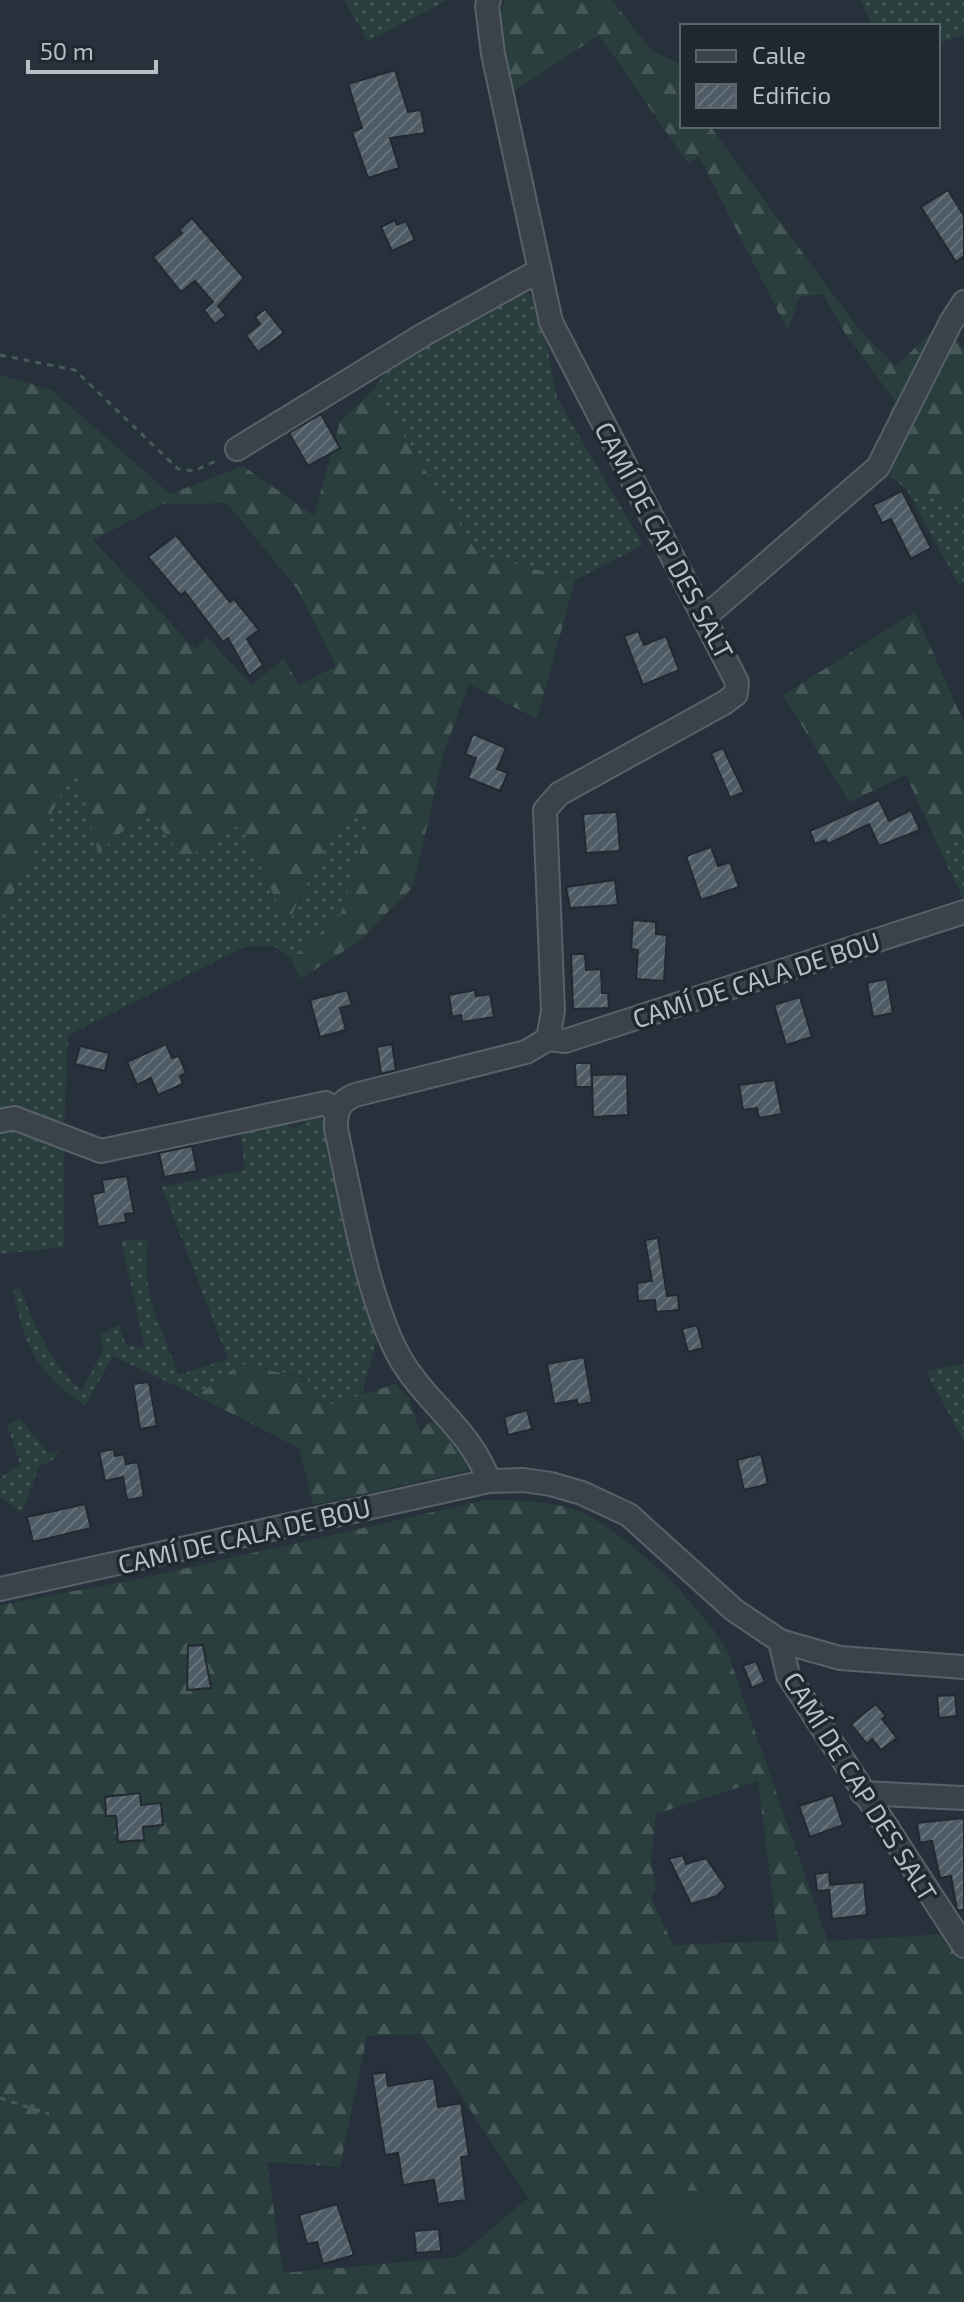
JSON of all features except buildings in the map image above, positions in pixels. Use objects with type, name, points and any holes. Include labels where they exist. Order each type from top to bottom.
[{"type":"street","name":"CAMÍ DE CAP DES SALT","points":[[489,0],[487,6],[493,54],[551,322],[733,669],[737,682],[736,694],[559,794],[545,810],[553,1011],[548,1039]]},
{"type":"street","points":[[237,449],[423,335],[540,270]]},
{"type":"street","points":[[705,617],[878,467],[964,302]]},
{"type":"street","name":"CAMÍ DE CALA DE BOU","points":[[548,1039],[565,1041],[964,912]]},
{"type":"street","points":[[489,1481],[472,1445],[400,1358],[370,1281],[336,1129],[336,1112],[343,1100],[355,1095],[526,1052],[548,1039]]},
{"type":"street","points":[[0,1121],[14,1118],[101,1151],[326,1103],[336,1112]]},
{"type":"street","name":"CAMÍ DE CAP DES SALT","points":[[489,1481],[523,1480],[551,1484],[582,1493],[629,1515],[734,1610],[780,1641],[788,1675],[964,1946]]},
{"type":"street","name":"CAMÍ DE CALA DE BOU","points":[[0,1589],[489,1481]]},
{"type":"street","points":[[780,1641],[840,1658],[964,1667]]},
{"type":"street","points":[[862,1793],[964,1798]]},
{"type":"path","points":[[0,355],[75,370],[178,469],[207,467]]},
{"type":"path","points":[[0,2098],[49,2114]]},
{"type":"green space","points":[[344,0],[448,0],[368,41]]},
{"type":"green space","points":[[505,0],[612,0],[651,50],[680,64],[680,128],[711,128],[860,331],[896,366],[943,321],[874,454],[895,401],[845,333],[823,294],[799,297],[788,331],[699,156],[688,163],[599,35],[510,94],[501,13]]},
{"type":"green space","points":[[860,0],[964,0],[964,35],[940,42],[940,24],[872,24]]},
{"type":"green space","points":[[522,287],[539,305],[557,398],[643,545],[575,580],[478,554],[374,389],[390,365]]},
{"type":"green space","points":[[956,338],[964,350],[964,489],[946,505],[889,475]]},
{"type":"green space","points":[[0,375],[52,390],[170,494],[243,466],[314,516],[340,422],[374,389],[478,554],[575,580],[537,719],[469,684],[444,752],[413,887],[358,942],[300,979],[291,958],[340,916],[373,811],[336,823],[287,925],[241,824],[184,859],[147,810],[98,853],[75,765],[0,921]],"holes":[[[227,503],[298,590],[336,666],[299,685],[284,659],[251,685],[207,637],[195,649],[93,540],[163,504]]]},
{"type":"green space","points":[[889,475],[946,505],[964,489],[964,581],[959,585],[907,490]]},
{"type":"green space","points":[[915,612],[964,723],[964,834],[940,850],[906,775],[849,802],[783,695]]},
{"type":"green space","points":[[76,764],[98,853],[147,810],[241,824],[288,923],[336,823],[374,811],[340,916],[291,958],[274,946],[246,946],[68,1035],[64,1130],[0,1115],[0,921]]},
{"type":"green space","points":[[964,834],[964,901],[940,850]]},
{"type":"green space","points":[[319,1115],[326,1122],[379,1333],[361,1396],[326,1406],[305,1377],[240,1364],[197,1396],[113,1356],[85,1406],[54,1380],[28,1343],[13,1290],[20,1287],[44,1343],[81,1391],[103,1351],[100,1335],[119,1324],[126,1345],[145,1348],[121,1241],[149,1239],[146,1258],[149,1292],[178,1375],[228,1359],[162,1187],[245,1170],[240,1127],[272,1119],[294,1128]]},
{"type":"green space","points":[[13,1129],[64,1146],[64,1247],[0,1254],[0,1131]]},
{"type":"green space","points":[[240,1364],[305,1378],[326,1406],[396,1384],[409,1399],[420,1431],[437,1416],[472,1461],[466,1471],[313,1505],[299,1448],[197,1396]]},
{"type":"green space","points":[[964,1364],[964,1442],[926,1371]]},
{"type":"green space","points":[[20,1419],[48,1453],[59,1451],[55,1459],[39,1466],[22,1513],[0,1496],[0,1478],[20,1464],[7,1424]]},
{"type":"green space","points":[[486,1500],[527,1501],[567,1507],[587,1515],[633,1546],[699,1612],[727,1651],[828,1941],[964,1933],[964,2302],[0,2302],[0,1605],[138,1579]],"holes":[[[758,1781],[778,1941],[673,1945],[651,1898],[656,1888],[651,1860],[656,1814]],[[421,2034],[528,2198],[458,2257],[283,2273],[267,2162],[340,2167],[367,2036]]]},
{"type":"green space","points":[[661,2188],[751,2196],[746,2243],[656,2235]]}]
